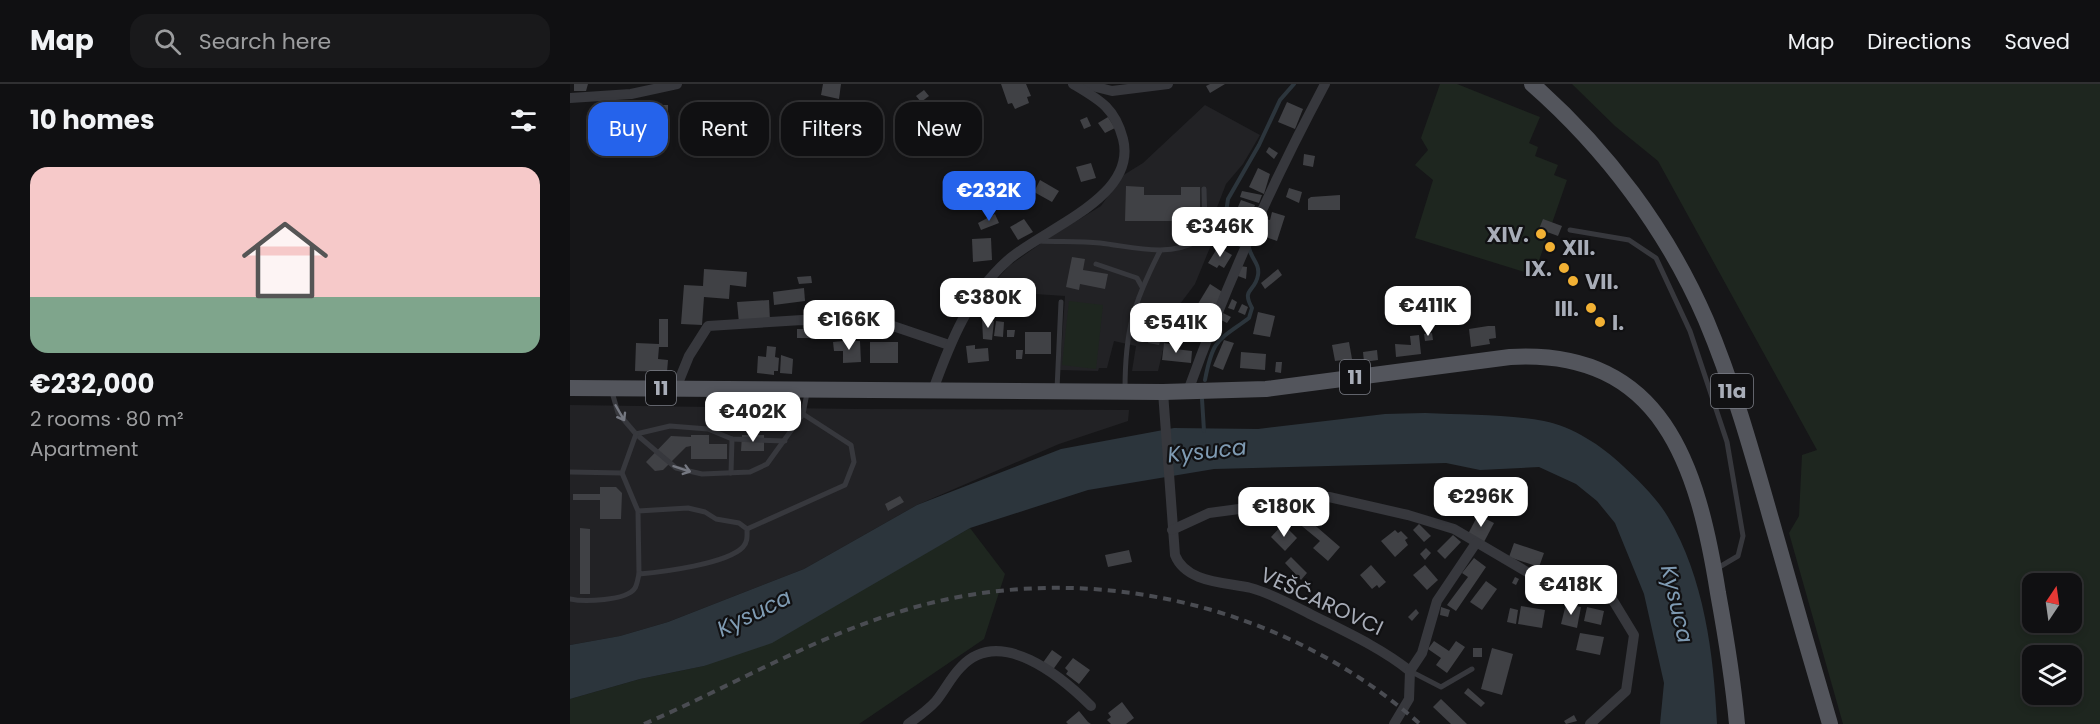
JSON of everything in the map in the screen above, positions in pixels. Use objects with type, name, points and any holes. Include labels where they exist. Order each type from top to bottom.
[{"type":"main road","name":"11a","points":[[1533,84],[1605,159],[1652,221],[1680,269],[1721,358],[1742,418],[1830,724]]},
{"type":"main road","name":"11","points":[[570,388],[1163,392],[1266,389],[1510,357],[1542,355],[1584,364],[1623,384],[1645,401],[1666,427],[1698,492],[1715,570],[1737,724]]},
{"type":"street","points":[[570,98],[631,94],[677,84]]},
{"type":"street","points":[[933,390],[949,345],[977,295],[1008,260],[1099,199],[1116,178],[1126,152],[1117,119],[1100,101],[1073,84]]},
{"type":"street","points":[[1084,84],[1112,91],[1168,84]]},
{"type":"street","points":[[1188,391],[1210,329],[1233,282],[1247,239],[1325,84]]},
{"type":"street","points":[[676,388],[689,356],[708,326],[802,320],[890,324],[949,345]]},
{"type":"street","name":"VEŠČAROVCI","points":[[1163,392],[1172,530],[1175,555],[1179,566],[1191,575],[1254,589],[1276,597],[1385,652],[1410,671]]},
{"type":"street","points":[[1172,530],[1209,513],[1329,497],[1442,526],[1527,572],[1603,584],[1634,635],[1626,691],[1590,724]]},
{"type":"street","points":[[1394,724],[1409,699],[1410,671],[1422,653],[1437,601],[1476,543]]},
{"type":"street","points":[[908,724],[936,701],[970,658],[996,652],[1032,660],[1073,688],[1091,706]]},
{"type":"lane","points":[[1034,241],[1097,242],[1160,251],[1184,249],[1199,240],[1205,224],[1204,189]]},
{"type":"lane","points":[[1570,230],[1629,240],[1656,258],[1690,331],[1727,441],[1743,536],[1738,556],[1715,570]]},
{"type":"lane","points":[[1125,390],[1125,346],[1131,317],[1142,287],[1160,251]]},
{"type":"lane","points":[[1096,264],[1137,278],[1142,287]]},
{"type":"lane","points":[[1057,390],[1061,302]]},
{"type":"lane","points":[[610,388],[618,413],[636,434],[676,468],[702,474],[750,472],[767,464],[803,414],[808,390]]},
{"type":"lane","points":[[747,529],[845,485],[854,462],[851,445],[803,414]]},
{"type":"lane","points":[[636,434],[670,426],[708,429],[732,439],[784,441]]},
{"type":"lane","points":[[570,599],[579,601],[625,597],[635,588],[639,574],[638,511],[622,473],[636,434]]},
{"type":"lane","points":[[731,473],[732,439]]},
{"type":"lane","points":[[570,472],[622,473]]},
{"type":"lane","points":[[638,511],[688,507],[705,512],[716,519],[739,523],[747,529],[748,539],[742,548],[730,554],[676,571],[639,574]]},
{"type":"lane","points":[[1410,671],[1441,687],[1472,669]]},
{"type":"shaded area","points":[[1440,84],[1457,84],[1540,117],[1529,143],[1538,147],[1535,156],[1558,165],[1554,175],[1567,180],[1534,275],[1415,238],[1433,180],[1415,165],[1428,150],[1421,138]]},
{"type":"shaded area","points":[[1572,84],[2100,84],[2100,724],[1843,724],[1789,533],[1799,516],[1802,455],[1817,450],[1658,161],[1615,126]]},
{"type":"shaded area","points":[[1205,105],[1260,135],[1243,164],[1226,184],[1216,210],[1211,245],[1195,284],[1171,316],[1158,371],[1132,371],[1136,346],[1114,341],[1107,368],[1099,368],[1098,371],[1060,370],[1065,296],[1020,293],[998,278],[1009,266],[1047,239],[1101,206],[1122,176],[1143,163]]},
{"type":"shaded area","points":[[1069,301],[1103,305],[1096,369],[1062,365]]},
{"type":"shaded area","points":[[570,405],[1129,410],[1128,421],[1059,444],[917,505],[804,569],[668,622],[620,636],[570,645]]},
{"type":"shaded area","points":[[970,528],[1005,574],[984,639],[859,724],[570,724],[570,699],[640,679],[704,666],[896,570]]},
{"type":"water","name":"Kysuca","points":[[1425,413],[1515,417],[1555,424],[1576,432],[1596,444],[1635,477],[1668,517],[1680,540],[1699,591],[1710,644],[1717,724],[1660,724],[1664,683],[1644,594],[1615,523],[1597,501],[1576,484],[1539,467],[1480,470],[1446,463],[1214,469],[1088,490],[970,528],[772,643],[704,666],[640,679],[570,699],[570,645],[620,636],[668,622],[804,569],[917,505],[1061,449],[1174,428],[1258,429],[1385,414]]},
{"type":"building","points":[[574,84],[588,84],[586,91],[574,91]]},
{"type":"building","points":[[823,84],[841,84],[839,99],[821,95]]},
{"type":"building","points":[[1001,84],[1026,84],[1031,96],[1027,97],[1029,103],[1015,109],[1012,103],[1008,104]]},
{"type":"building","points":[[1225,84],[1210,93],[1206,86]]},
{"type":"building","points":[[924,90],[929,96],[921,102],[916,96]]},
{"type":"building","points":[[1287,102],[1303,109],[1295,129],[1278,122]]},
{"type":"building","points":[[1087,117],[1091,126],[1084,129],[1080,120]]},
{"type":"building","points":[[1108,117],[1115,128],[1105,133],[1098,123]]},
{"type":"building","points":[[1269,147],[1278,153],[1274,159],[1266,152]]},
{"type":"building","points":[[1304,154],[1315,156],[1313,167],[1303,165]]},
{"type":"building","points":[[1091,163],[1096,178],[1081,182],[1076,167]]},
{"type":"building","points":[[1258,168],[1270,174],[1264,194],[1249,187]]},
{"type":"building","points":[[1040,180],[1059,191],[1052,202],[1034,192]]},
{"type":"building","points":[[1018,184],[1025,192],[1015,202],[1008,194]]},
{"type":"building","points":[[1126,186],[1144,187],[1144,195],[1181,195],[1181,187],[1200,187],[1200,221],[1125,221]]},
{"type":"building","points":[[1289,188],[1302,192],[1299,203],[1286,197]]},
{"type":"building","points":[[1242,191],[1262,195],[1259,203],[1240,197]]},
{"type":"building","points":[[1340,195],[1340,210],[1308,210],[1308,199],[1311,197]]},
{"type":"building","points":[[1241,200],[1255,205],[1249,221],[1234,216]]},
{"type":"building","points":[[1272,212],[1285,216],[1277,241],[1257,234],[1262,218],[1270,220]]},
{"type":"building","points":[[995,214],[999,223],[981,230],[978,223]]},
{"type":"building","points":[[1024,219],[1033,232],[1018,240],[1010,227]]},
{"type":"building","points":[[1543,219],[1562,226],[1558,236],[1539,229]]},
{"type":"building","points":[[991,238],[992,260],[973,262],[972,239]]},
{"type":"building","points":[[1218,247],[1232,255],[1224,268],[1219,265],[1217,268],[1208,263]]},
{"type":"building","points":[[1072,257],[1085,259],[1083,270],[1108,274],[1105,289],[1080,284],[1079,290],[1066,287]]},
{"type":"building","points":[[1240,266],[1247,267],[1246,279],[1238,276]]},
{"type":"building","points":[[704,269],[747,272],[746,287],[730,285],[729,299],[704,297],[702,325],[681,324],[684,285],[703,286]]},
{"type":"building","points":[[1278,269],[1282,275],[1265,289],[1261,283]]},
{"type":"building","points":[[811,276],[812,283],[799,284],[797,277]]},
{"type":"building","points":[[1210,284],[1224,293],[1207,320],[1193,312]]},
{"type":"building","points":[[804,288],[805,301],[774,305],[773,292]]},
{"type":"building","points":[[991,293],[1009,297],[1005,314],[989,310],[991,303],[986,299]]},
{"type":"building","points":[[1021,294],[1028,295],[1027,305],[1021,304]]},
{"type":"building","points":[[1232,299],[1237,302],[1234,310],[1228,308]]},
{"type":"building","points":[[769,300],[770,321],[739,323],[737,302]]},
{"type":"building","points":[[1182,304],[1188,309],[1180,318],[1174,312]]},
{"type":"building","points":[[1242,304],[1248,307],[1245,315],[1238,312]]},
{"type":"building","points":[[838,305],[858,305],[859,320],[838,320]]},
{"type":"building","points":[[1190,311],[1207,323],[1201,332],[1184,321]]},
{"type":"building","points":[[1258,312],[1275,316],[1270,337],[1253,334]]},
{"type":"building","points":[[1223,313],[1231,317],[1227,323],[1219,319]]},
{"type":"building","points":[[659,319],[668,319],[668,347],[659,347],[658,359],[668,360],[667,372],[635,371],[636,343],[659,344]]},
{"type":"building","points":[[982,319],[994,321],[992,340],[983,339]]},
{"type":"building","points":[[996,321],[1004,322],[1003,337],[994,336]]},
{"type":"building","points":[[1495,326],[1496,338],[1489,339],[1490,344],[1471,347],[1469,329]]},
{"type":"building","points":[[818,328],[828,329],[827,336],[817,335]]},
{"type":"building","points":[[1153,328],[1163,331],[1159,345],[1148,343]]},
{"type":"building","points":[[797,329],[813,329],[813,338],[797,338]]},
{"type":"building","points":[[1007,330],[1015,330],[1014,337],[1007,337]]},
{"type":"building","points":[[1025,332],[1051,332],[1051,354],[1025,354]]},
{"type":"building","points":[[1432,333],[1433,340],[1425,341],[1424,334]]},
{"type":"building","points":[[1419,335],[1421,354],[1396,357],[1395,344],[1411,345],[1410,336]]},
{"type":"building","points":[[1224,340],[1234,343],[1223,370],[1213,366]]},
{"type":"building","points":[[860,341],[861,362],[843,363],[843,351],[834,351],[833,342]]},
{"type":"building","points":[[870,342],[898,342],[898,363],[870,363]]},
{"type":"building","points":[[1349,342],[1352,359],[1335,361],[1332,345]]},
{"type":"building","points":[[1164,343],[1176,345],[1175,349],[1192,351],[1191,363],[1162,360]]},
{"type":"building","points":[[975,345],[975,349],[988,348],[989,361],[968,363],[966,346]]},
{"type":"building","points":[[767,346],[776,347],[775,357],[779,358],[778,371],[774,371],[774,375],[757,373],[758,356],[766,357]]},
{"type":"building","points":[[1016,350],[1023,350],[1022,359],[1016,359]]},
{"type":"building","points":[[1377,350],[1378,360],[1364,362],[1363,352]]},
{"type":"building","points":[[1241,352],[1266,354],[1265,370],[1240,368]]},
{"type":"building","points":[[781,355],[793,359],[792,374],[780,373]]},
{"type":"building","points":[[1276,362],[1282,362],[1281,373],[1275,372]]},
{"type":"building","points":[[691,435],[709,435],[709,444],[727,444],[727,459],[691,459],[691,446],[686,447],[663,470],[655,471],[646,462],[671,436],[691,437]]},
{"type":"building","points":[[742,435],[764,435],[764,451],[741,451]]},
{"type":"building","points":[[600,487],[616,487],[622,493],[621,519],[600,519],[600,500],[573,500],[573,494],[600,494]]},
{"type":"building","points":[[900,496],[904,502],[888,511],[885,504]]},
{"type":"building","points":[[1303,515],[1340,547],[1328,561],[1313,548],[1320,541],[1297,522]]},
{"type":"building","points":[[1478,515],[1494,523],[1484,542],[1468,534]]},
{"type":"building","points":[[1283,524],[1297,538],[1285,551],[1271,537]]},
{"type":"building","points":[[1419,524],[1431,536],[1424,542],[1413,530]]},
{"type":"building","points":[[580,528],[590,529],[590,594],[580,594]]},
{"type":"building","points":[[1395,530],[1398,533],[1401,531],[1408,538],[1405,540],[1408,545],[1395,557],[1381,541]]},
{"type":"building","points":[[1453,535],[1461,542],[1445,559],[1437,551]]},
{"type":"building","points":[[1514,543],[1544,553],[1539,567],[1509,557]]},
{"type":"building","points":[[1426,548],[1431,553],[1425,560],[1420,554]]},
{"type":"building","points":[[1129,550],[1132,562],[1108,567],[1105,555]]},
{"type":"building","points":[[1291,557],[1307,573],[1301,580],[1285,563]]},
{"type":"building","points":[[1474,558],[1486,567],[1456,611],[1447,605],[1468,577],[1462,573]]},
{"type":"building","points":[[1371,565],[1386,582],[1379,588],[1377,585],[1372,589],[1360,575]]},
{"type":"building","points":[[1425,565],[1438,580],[1427,590],[1413,575]]},
{"type":"building","points":[[1515,577],[1519,579],[1516,585],[1512,583]]},
{"type":"building","points":[[1555,580],[1563,583],[1562,588],[1554,586]]},
{"type":"building","points":[[1486,581],[1497,589],[1482,610],[1470,602]]},
{"type":"building","points":[[1575,585],[1588,588],[1585,603],[1571,600]]},
{"type":"building","points":[[1529,589],[1535,590],[1534,600],[1528,599]]},
{"type":"building","points":[[1566,604],[1581,607],[1577,628],[1561,624]]},
{"type":"building","points":[[1521,606],[1545,610],[1542,628],[1518,624]]},
{"type":"building","points":[[1441,607],[1450,610],[1448,617],[1440,615]]},
{"type":"building","points":[[1587,607],[1604,611],[1601,625],[1584,621]]},
{"type":"building","points":[[1510,608],[1518,610],[1516,624],[1507,622]]},
{"type":"building","points":[[1416,609],[1419,613],[1412,621],[1408,617]]},
{"type":"building","points":[[1580,633],[1604,637],[1600,655],[1576,650]]},
{"type":"building","points":[[1434,641],[1449,651],[1456,641],[1465,647],[1447,673],[1436,665],[1441,658],[1428,649]]},
{"type":"building","points":[[1473,648],[1482,648],[1482,657],[1473,657]]},
{"type":"building","points":[[1492,648],[1513,654],[1502,695],[1481,689]]},
{"type":"building","points":[[1052,650],[1062,657],[1052,671],[1042,664]]},
{"type":"building","points":[[1073,658],[1090,670],[1079,684],[1066,674],[1068,671],[1065,668]]},
{"type":"building","points":[[1468,688],[1485,703],[1481,707],[1464,693]]},
{"type":"building","points":[[1441,699],[1467,724],[1451,724],[1433,707]]},
{"type":"building","points":[[1122,702],[1134,718],[1126,724],[1111,724],[1107,720],[1111,717],[1108,713]]},
{"type":"building","points":[[1079,711],[1091,724],[1068,724],[1066,722]]},
{"type":"building","points":[[1574,715],[1577,721],[1566,724],[1564,721]]},
{"type":"waterway","points":[[1240,245],[1225,219],[1228,199],[1259,145],[1280,100],[1294,84]]},
{"type":"waterway","points":[[1205,380],[1211,356],[1218,342],[1249,318],[1252,308],[1248,294],[1258,275],[1257,264],[1249,248]]},
{"type":"waterway","name":"Kysuca","points":[[1202,399],[1204,431]]},
{"type":"railway","points":[[644,724],[803,649],[869,622],[902,611],[969,595],[1038,588],[1107,590],[1175,601],[1242,620],[1305,647],[1365,682],[1420,724]]},
{"type":"place","name":"XIV.","points":[[1541,234]]},
{"type":"place","name":"XII.","points":[[1550,247]]},
{"type":"place","name":"IX.","points":[[1564,268]]},
{"type":"place","name":"VII.","points":[[1573,281]]},
{"type":"place","name":"III.","points":[[1591,308]]},
{"type":"place","name":"I.","points":[[1600,322]]}]
